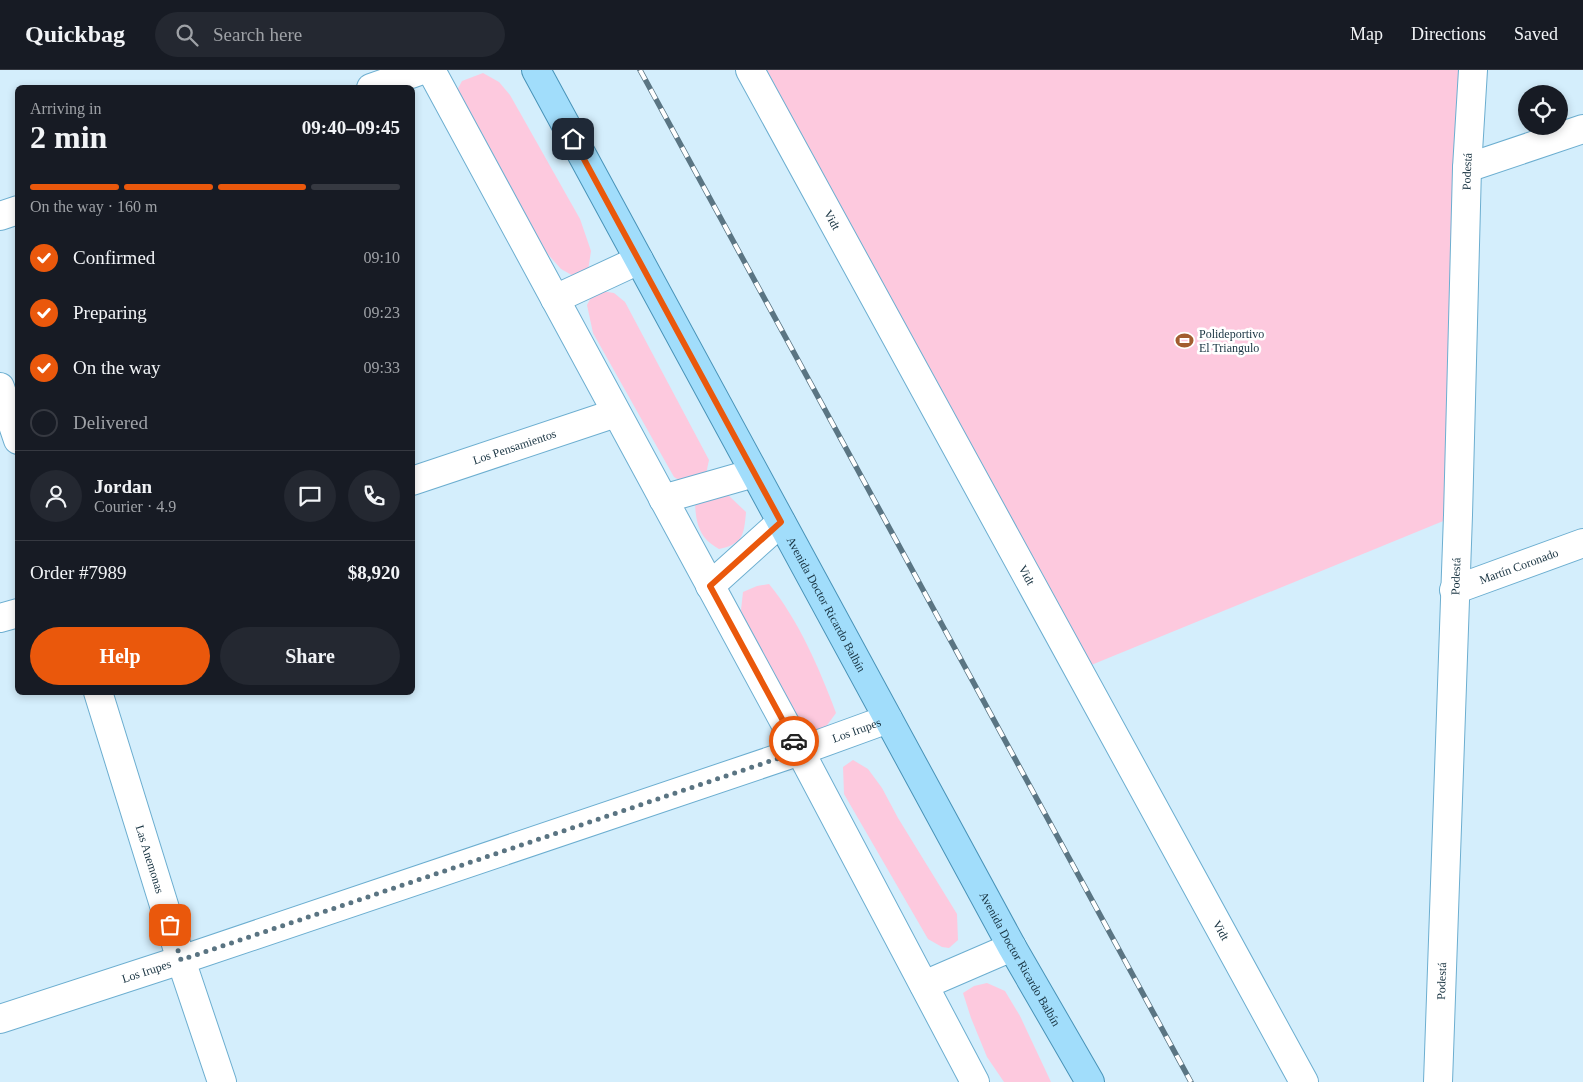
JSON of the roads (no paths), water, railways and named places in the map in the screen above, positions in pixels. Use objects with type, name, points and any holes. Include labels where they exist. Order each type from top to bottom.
[{"type":"main road","name":"Avenida Doctor Ricardo Balbín","points":[[536,70],[1012,947],[1090,1082]]},
{"type":"street","points":[[380,85],[422,70]]},
{"type":"street","points":[[431,70],[800,751],[975,1082]]},
{"type":"street","name":"Vidt","points":[[750,70],[1304,1082]]},
{"type":"street","name":"Podestá","points":[[1438,1082],[1467,168],[1473,70]]},
{"type":"street","points":[[1467,168],[1583,129]]},
{"type":"street","points":[[0,216],[15,211]]},
{"type":"street","points":[[555,300],[639,260]]},
{"type":"street","points":[[0,387],[15,431]]},
{"type":"street","name":"Los Pensamientos","points":[[415,480],[616,412]]},
{"type":"street","points":[[663,499],[754,473]]},
{"type":"street","points":[[710,586],[781,522]]},
{"type":"street","name":"Martín Coronado","points":[[1454,590],[1583,543]]},
{"type":"street","points":[[0,618],[15,614]]},
{"type":"street","name":"Las Anemonas","points":[[99,695],[181,960],[222,1082]]},
{"type":"street","name":"Los Irupes","points":[[0,1019],[181,960],[800,751],[888,719]]},
{"type":"street","points":[[924,985],[1012,947]]},
{"type":"railway","points":[[640,70],[1191,1082]]},
{"type":"place","name":"Polideportivo El Triangulo","points":[[1185,341]]}]
